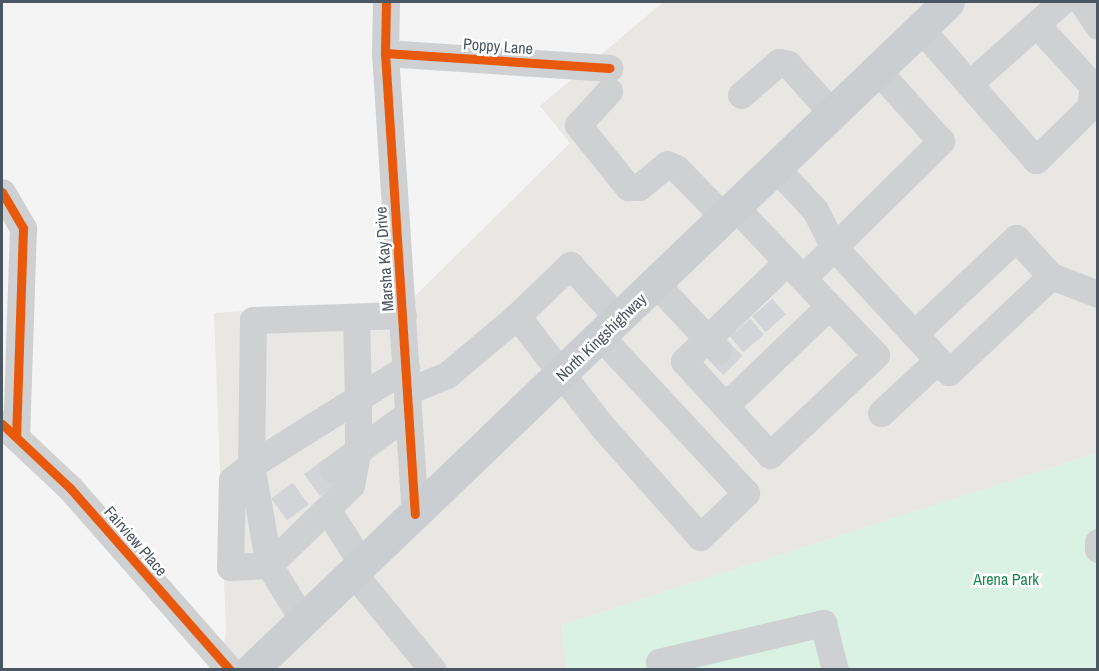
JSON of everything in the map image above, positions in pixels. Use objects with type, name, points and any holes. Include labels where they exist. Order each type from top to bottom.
[{"type":"main road","name":"North Kingshighway","points":[[251,669],[656,284],[877,70],[934,11]]},
{"type":"street","name":"Marsha Kay Drive","points":[[386,2],[385,53],[415,514]]},
{"type":"street","points":[[969,84],[1061,2]]},
{"type":"street","points":[[1082,2],[1098,26]]},
{"type":"street","points":[[934,11],[969,84],[1036,160],[1090,107],[1093,86],[1036,24]]},
{"type":"street","name":"Poppy Lane","points":[[385,53],[609,80],[578,125],[628,187],[639,187],[667,164],[676,168],[729,212]]},
{"type":"street","points":[[741,95],[779,62],[788,64],[832,112]]},
{"type":"street","points":[[729,212],[795,270],[876,355],[770,455],[684,361],[727,359],[771,317],[795,270],[834,247],[940,141],[877,70]]},
{"type":"street","points":[[775,167],[815,210],[834,247],[949,372],[1051,276]]},
{"type":"street","name":"Fairview Place","points":[[2,192],[23,228],[9,430],[70,488],[230,669]]},
{"type":"street","points":[[914,334],[1017,238],[1051,276],[1098,294]]},
{"type":"street","points":[[356,317],[358,398],[358,450],[351,485],[269,565],[230,567],[232,480],[251,465],[358,398],[407,391],[447,375],[517,316],[570,264],[610,328],[746,493],[700,537],[602,425],[564,372],[517,316]]},
{"type":"street","points":[[656,284],[727,359]]},
{"type":"street","points":[[725,406],[727,359],[749,337],[771,317],[829,306]]},
{"type":"street","points":[[303,620],[269,565],[270,515],[251,465],[253,320],[403,315]]},
{"type":"street","points":[[881,413],[938,360]]},
{"type":"street","points":[[333,469],[358,450],[407,391]]},
{"type":"street","points":[[327,509],[357,569],[433,669]]},
{"type":"street","points":[[1098,542],[1098,549]]},
{"type":"street","points":[[661,669],[659,662],[823,622],[835,669]]},
{"type":"shaded area","points":[[663,2],[1097,2],[1097,453],[562,625],[567,669],[221,669],[226,630],[214,313],[411,300],[570,143],[540,106]]},
{"type":"green space","name":"Arena Park","points":[[1097,453],[1097,669],[567,669],[562,625]]},
{"type":"tunnel","points":[[762,307],[776,323]]},
{"type":"tunnel","points":[[740,327],[754,343]]},
{"type":"tunnel","points":[[718,350],[733,365]]},
{"type":"tunnel","points":[[279,509],[333,469]]},
{"type":"cycle path","points":[[386,2],[385,53],[415,514]]},
{"type":"cycle path","points":[[385,53],[609,68]]},
{"type":"cycle path","points":[[2,192],[23,228],[16,436]]},
{"type":"cycle path","points":[[2,424],[70,488],[230,670]]}]
